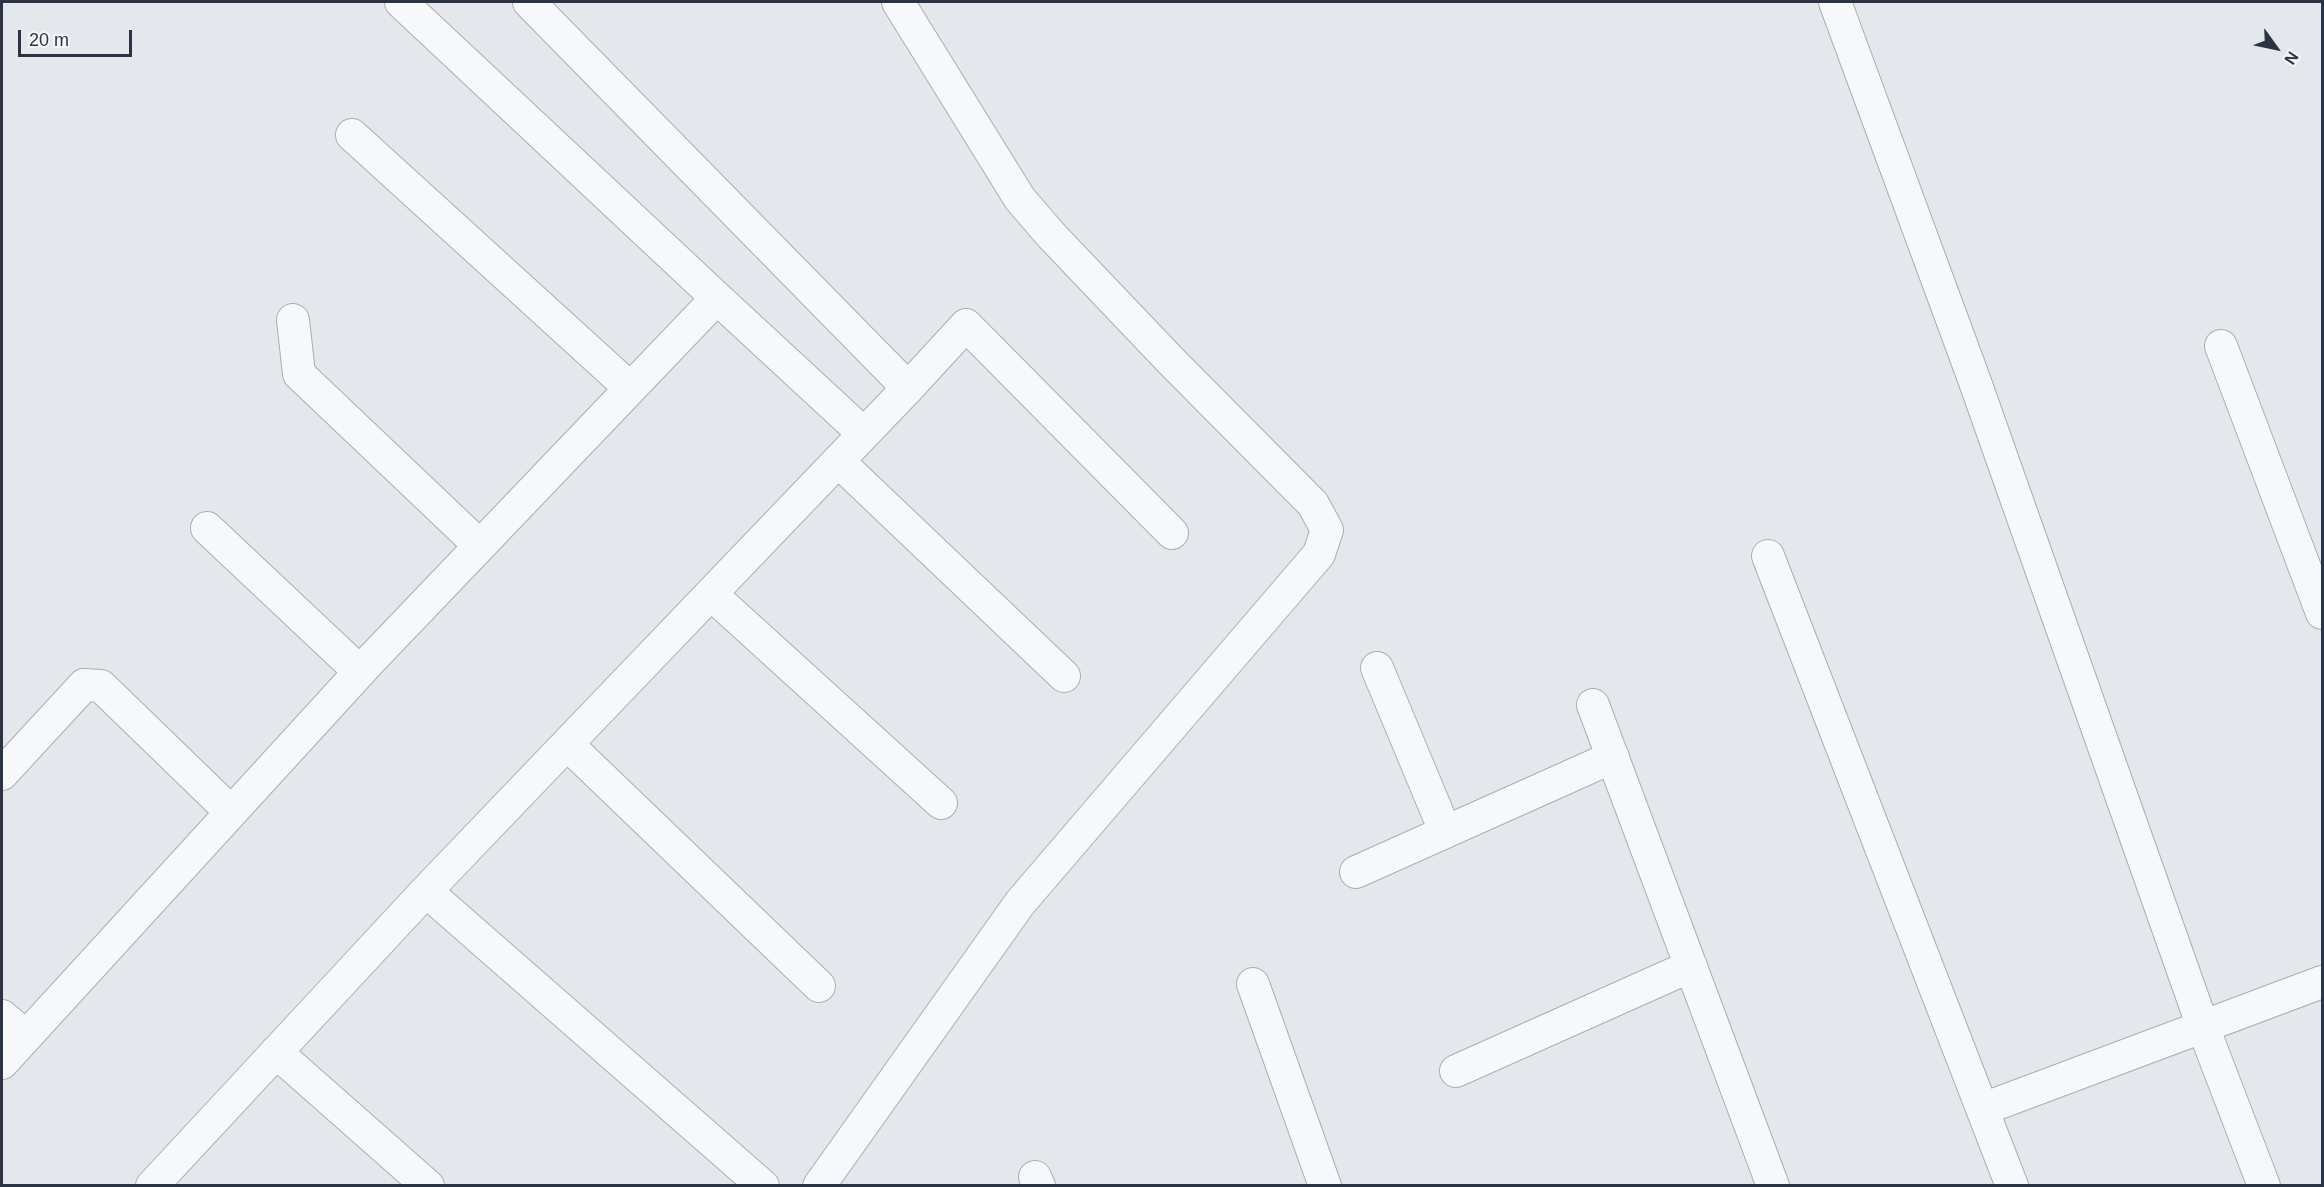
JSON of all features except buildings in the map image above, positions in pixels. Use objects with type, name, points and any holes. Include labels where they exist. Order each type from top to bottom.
[{"type":"street","points":[[401,2],[864,434]]},
{"type":"street","points":[[529,2],[908,388]]},
{"type":"street","points":[[819,1185],[1020,903],[1319,554],[1327,530],[1313,504],[1172,362],[1051,236],[1020,199],[898,2]]},
{"type":"street","points":[[1835,2],[1974,379],[2203,1027],[2264,1185]]},
{"type":"street","points":[[352,135],[630,388]]},
{"type":"street","points":[[2,1063],[360,672],[717,298]]},
{"type":"street","points":[[293,320],[299,374],[480,546]]},
{"type":"street","points":[[152,1185],[426,891],[966,325],[1172,533]]},
{"type":"street","points":[[2221,346],[2322,613]]},
{"type":"street","points":[[838,461],[1064,676]]},
{"type":"street","points":[[207,528],[360,672]]},
{"type":"street","points":[[1768,556],[2012,1185]]},
{"type":"street","points":[[711,594],[941,803]]},
{"type":"street","points":[[1377,668],[1446,831]]},
{"type":"street","points":[[2,774],[84,685],[101,686],[231,812]]},
{"type":"street","points":[[1593,705],[1691,966],[1764,1182]]},
{"type":"street","points":[[567,744],[819,986]]},
{"type":"street","points":[[1356,872],[1613,757]]},
{"type":"street","points":[[426,891],[763,1185]]},
{"type":"street","points":[[1456,1071],[1691,966]]},
{"type":"street","points":[[1983,1109],[2322,982]]},
{"type":"street","points":[[1253,984],[1325,1185]]},
{"type":"street","points":[[2,1016],[26,1036]]},
{"type":"street","points":[[276,1052],[428,1185]]}]
